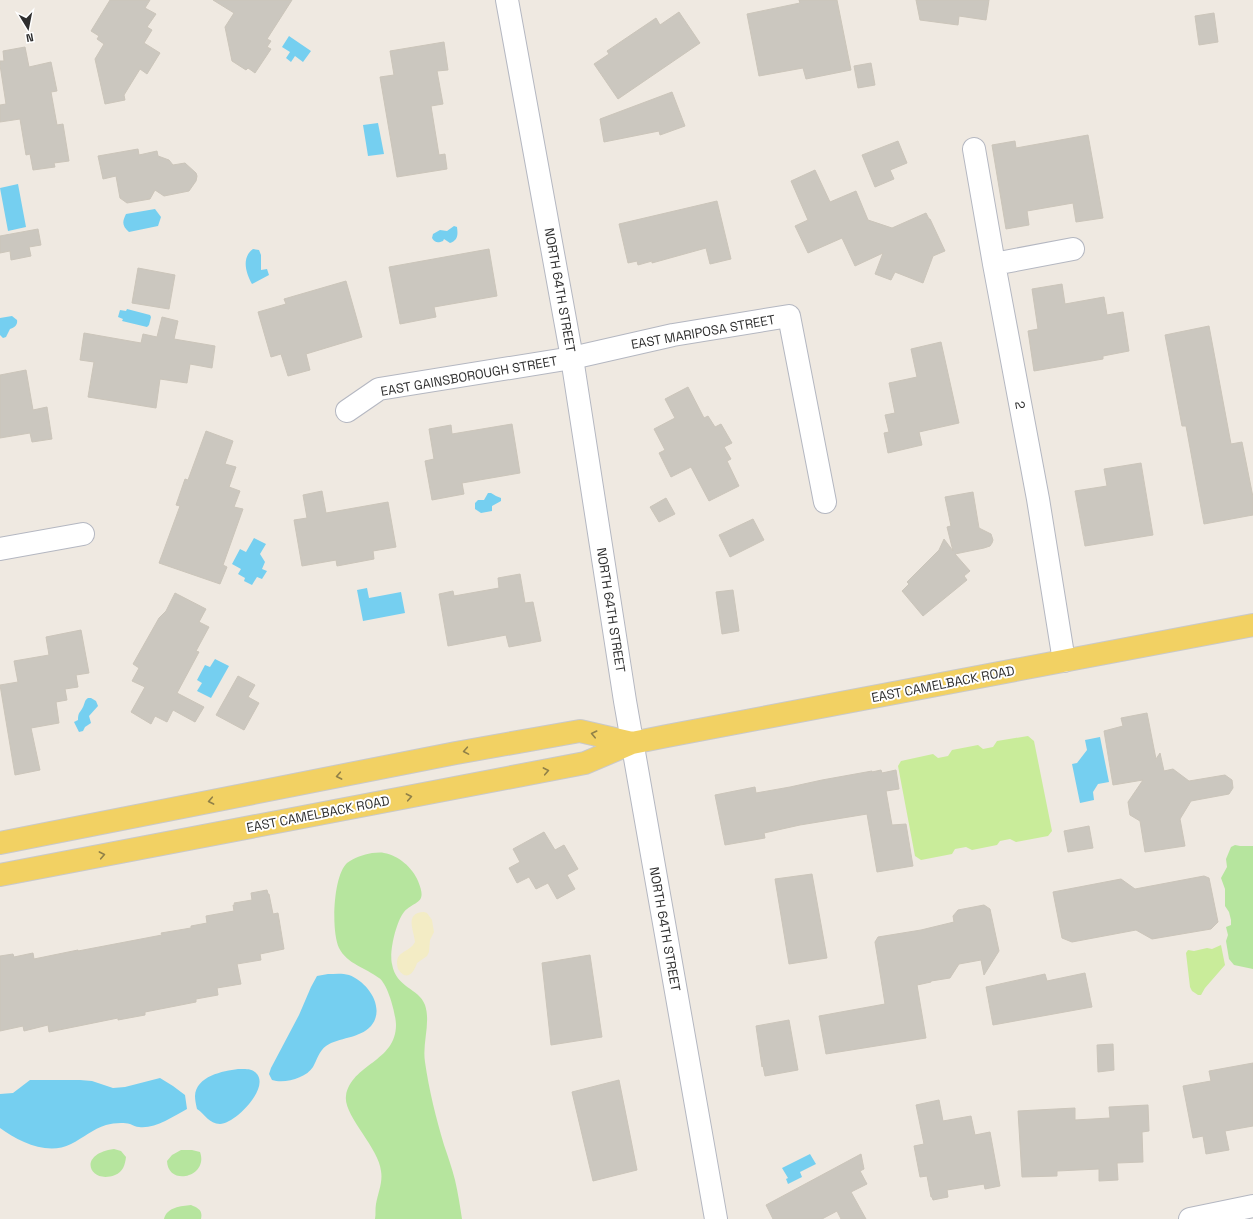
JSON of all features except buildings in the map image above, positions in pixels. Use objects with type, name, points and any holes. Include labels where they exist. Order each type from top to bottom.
[{"type":"main road","name":"EAST CAMELBACK ROAD","points":[[0,875],[585,763],[632,743],[1253,625]]},
{"type":"main road","name":"EAST CAMELBACK ROAD","points":[[0,843],[456,753],[580,731],[632,743]]},
{"type":"main road","points":[[296,784],[303,817]]},
{"type":"main road","points":[[70,830],[75,860]]},
{"type":"street","name":"NORTH 64TH STREET","points":[[507,0],[572,358],[632,743],[716,1219]]},
{"type":"street","name":"2","points":[[974,149],[1038,499],[1064,661]]},
{"type":"street","points":[[994,264],[1074,249]]},
{"type":"street","name":"EAST MARIPOSA STREET","points":[[572,358],[673,335],[789,316],[825,502]]},
{"type":"street","name":"EAST GAINSBOROUGH STREET","points":[[347,411],[380,389],[572,358]]},
{"type":"street","points":[[0,549],[83,534]]},
{"type":"street","points":[[1190,1219],[1253,1206]]},
{"type":"green space","points":[[1028,736],[1034,741],[1052,831],[1048,836],[1016,842],[1010,839],[1000,841],[997,845],[972,850],[966,847],[955,849],[952,854],[921,860],[915,856],[898,766],[901,761],[933,754],[938,758],[948,756],[952,750],[978,745],[983,749],[993,747],[997,741]]},
{"type":"green space","points":[[1235,845],[1253,846],[1253,969],[1234,965],[1229,959],[1226,941],[1228,935],[1226,927],[1231,925],[1231,920],[1229,912],[1225,906],[1225,889],[1221,878],[1227,867],[1226,859],[1231,847]]},
{"type":"green space","points":[[372,853],[389,854],[400,859],[413,871],[421,889],[422,894],[419,901],[404,912],[398,923],[392,945],[391,959],[394,972],[398,978],[422,999],[427,1012],[424,1055],[438,1125],[455,1180],[462,1219],[375,1219],[376,1204],[381,1179],[379,1162],[350,1112],[346,1096],[350,1085],[356,1077],[389,1047],[394,1037],[396,1025],[395,1014],[391,1000],[382,981],[374,974],[352,962],[342,953],[336,940],[334,917],[336,891],[342,870],[347,863],[353,859]]},
{"type":"green space","points":[[1221,945],[1225,965],[1205,988],[1201,995],[1198,995],[1192,991],[1190,987],[1186,953],[1188,950],[1194,951],[1207,948],[1212,949]]},
{"type":"green space","points":[[114,1149],[121,1151],[126,1157],[122,1170],[115,1175],[106,1177],[99,1176],[91,1168],[91,1162],[102,1152]]},
{"type":"green space","points":[[181,1150],[200,1152],[201,1161],[199,1168],[194,1173],[187,1176],[174,1174],[169,1169],[167,1161],[172,1155]]},
{"type":"green space","points":[[191,1205],[201,1211],[201,1219],[164,1219],[171,1210]]},
{"type":"sand","points":[[424,912],[427,913],[432,920],[434,932],[430,940],[429,952],[427,956],[417,963],[413,971],[406,976],[398,969],[398,958],[415,942],[412,927],[412,919],[414,915]]},
{"type":"water","points":[[289,36],[311,51],[303,62],[295,56],[291,62],[286,58],[290,52],[282,47]]},
{"type":"water","points":[[378,123],[384,154],[368,156],[363,125]]},
{"type":"water","points":[[18,184],[26,227],[8,231],[0,188]]},
{"type":"water","points":[[155,209],[161,217],[158,226],[129,232],[125,228],[123,222],[126,214]]},
{"type":"water","points":[[454,226],[457,227],[457,235],[453,242],[450,243],[444,239],[443,241],[437,242],[432,238],[433,234],[440,230],[447,231]]},
{"type":"water","points":[[253,249],[259,250],[261,255],[261,270],[267,269],[269,275],[252,284],[248,275],[246,261],[249,253]]},
{"type":"water","points":[[127,309],[150,315],[149,325],[147,327],[122,321],[123,319],[118,317],[120,310],[126,311]]},
{"type":"water","points":[[12,316],[17,320],[17,323],[10,329],[6,337],[3,338],[0,335],[0,318]]},
{"type":"water","points":[[488,493],[501,498],[501,501],[492,506],[492,511],[481,513],[475,509],[475,503],[478,500],[484,500]]},
{"type":"water","points":[[254,538],[266,544],[260,554],[265,562],[262,569],[267,571],[262,579],[257,577],[252,585],[244,581],[245,578],[238,574],[241,569],[232,564],[240,549],[246,552]]},
{"type":"water","points":[[367,588],[369,598],[401,592],[405,613],[363,621],[357,590]]},
{"type":"water","points":[[215,659],[229,666],[211,698],[197,691],[202,683],[197,680],[205,665],[210,667]]},
{"type":"water","points":[[88,698],[96,701],[98,706],[89,716],[91,723],[85,727],[83,731],[79,732],[74,722],[78,720],[79,714]]},
{"type":"water","points":[[1100,737],[1109,782],[1098,784],[1093,792],[1094,800],[1080,803],[1072,764],[1077,763],[1087,750],[1085,740]]},
{"type":"water","points":[[328,974],[349,975],[363,983],[373,996],[376,1004],[377,1011],[375,1019],[371,1026],[361,1033],[326,1046],[320,1053],[310,1071],[300,1077],[289,1081],[272,1080],[269,1074],[271,1068],[299,1015],[311,987],[317,976]]},
{"type":"water","points":[[238,1069],[254,1071],[259,1079],[259,1087],[249,1104],[242,1112],[226,1122],[216,1124],[197,1109],[195,1096],[197,1089],[205,1079],[211,1076],[225,1071]]},
{"type":"water","points":[[160,1078],[185,1095],[187,1109],[169,1119],[151,1126],[138,1127],[124,1123],[109,1124],[71,1144],[53,1149],[34,1146],[16,1138],[0,1128],[0,1094],[13,1093],[30,1080],[92,1081],[113,1088],[125,1087]]},
{"type":"water","points":[[810,1154],[816,1164],[800,1172],[802,1177],[788,1184],[786,1179],[788,1178],[782,1168]]}]
